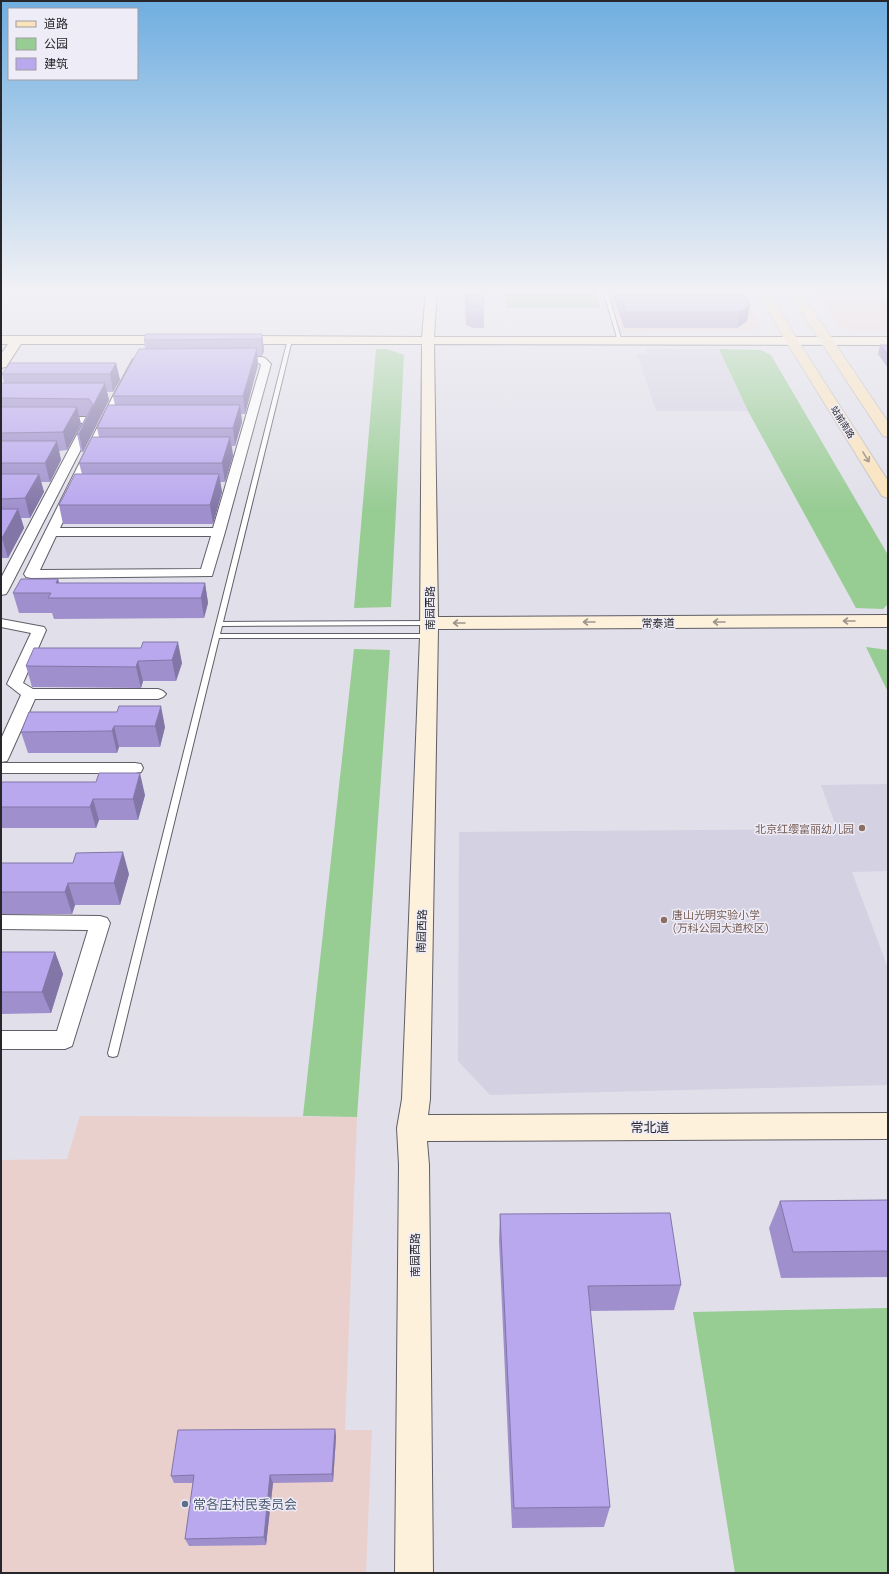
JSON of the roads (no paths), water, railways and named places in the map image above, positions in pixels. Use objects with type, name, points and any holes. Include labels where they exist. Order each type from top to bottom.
[{"type":"main road","name":"站前南路","points":[[806,363],[888,493]]},
{"type":"main road","points":[[843,363],[888,433]]},
{"type":"street","points":[[135,363],[114,396],[107,418],[31,574],[208,573],[265,363]]},
{"type":"street","name":"南园西路","points":[[414,1573],[414,1164],[412,1128],[416,1099],[429,630],[428,363]]},
{"type":"street","points":[[107,418],[122,418]]},
{"type":"street","points":[[236,418],[251,418]]},
{"type":"street","points":[[1,591],[89,422],[88,420],[48,420]]},
{"type":"street","points":[[91,451],[107,451]]},
{"type":"street","points":[[226,451],[242,451]]},
{"type":"street","points":[[56,455],[72,455]]},
{"type":"street","points":[[40,487],[55,487]]},
{"type":"street","points":[[73,487],[89,487]]},
{"type":"street","points":[[216,487],[232,487]]},
{"type":"street","points":[[22,523],[37,523]]},
{"type":"street","points":[[52,532],[219,532]]},
{"type":"street","points":[[1,565],[15,565]]},
{"type":"street","name":"常泰道","points":[[429,630],[888,621]]},
{"type":"street","points":[[1,623],[39,630],[8,684],[29,694],[158,694]]},
{"type":"street","name":"常泰道","points":[[429,630],[888,634]]},
{"type":"street","points":[[2,753],[29,694]]},
{"type":"street","points":[[1,768],[135,768]]},
{"type":"street","points":[[1,922],[100,923],[65,1040],[1,1040]]},
{"type":"street","name":"常北道","points":[[412,1128],[888,1126]]},
{"type":"lane","points":[[113,1053],[284,363]]},
{"type":"lane","points":[[220,624],[429,630]]},
{"type":"lane","points":[[217,636],[429,630]]},
{"type":"place","name":"北京红缨富丽幼儿园","points":[[862,828]]},
{"type":"place","name":"唐山光明实验小学 (万科公园大道校区)","points":[[664,920]]},
{"type":"place","name":"常各庄村民委员会","points":[[185,1504]]}]
